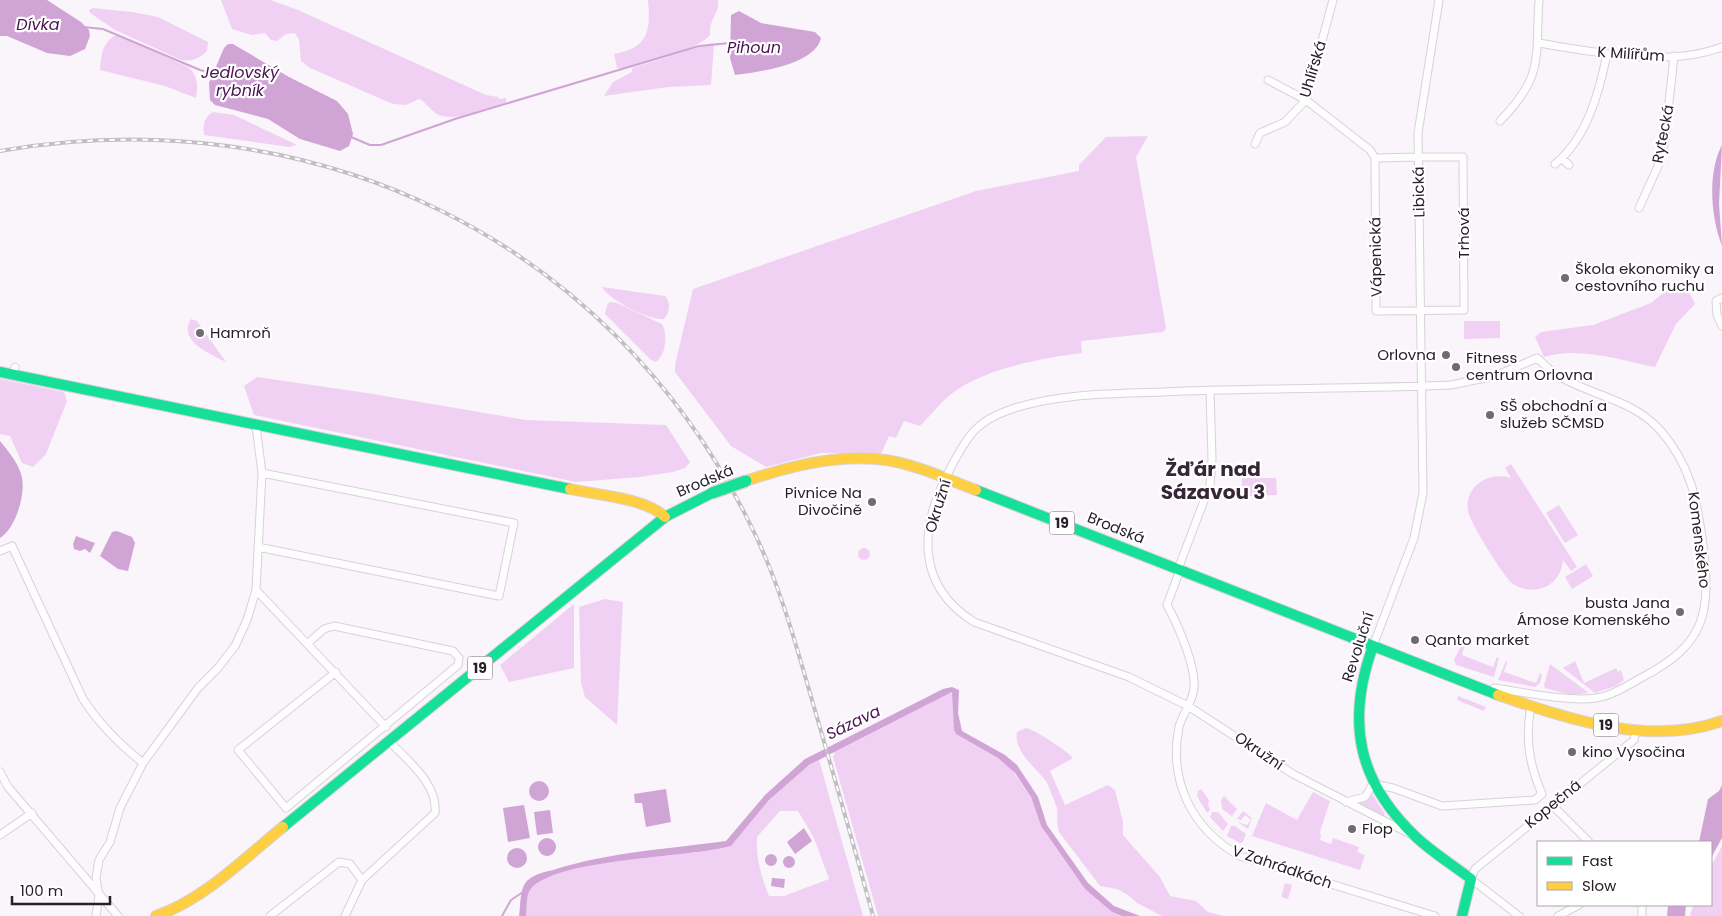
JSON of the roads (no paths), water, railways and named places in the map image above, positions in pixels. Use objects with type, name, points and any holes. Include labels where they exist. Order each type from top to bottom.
[{"type":"main road","points":[[0,372],[14,371],[256,426],[646,505],[658,510],[665,517]]},
{"type":"main road","name":"Brodská","points":[[665,517],[712,493],[798,464],[846,458],[900,463],[946,477],[1492,693]]},
{"type":"main road","name":"19","points":[[156,916],[170,911],[203,892],[665,517]]},
{"type":"main road","name":"Revoluční","points":[[1373,646],[1359,687],[1357,727],[1363,760],[1374,784],[1389,808],[1417,837],[1471,879]]},
{"type":"main road","name":"19","points":[[1492,693],[1531,706],[1636,731],[1686,731],[1708,727],[1722,721]]},
{"type":"main road","points":[[1462,916],[1471,879]]},
{"type":"street","name":"Uhlířská","points":[[1255,144],[1260,133],[1285,122],[1306,100],[1333,0]]},
{"type":"street","name":"Libická","points":[[1422,386],[1419,157],[1421,108],[1439,0]]},
{"type":"street","points":[[1500,121],[1528,88],[1535,70],[1539,0]]},
{"type":"street","name":"K Milířům","points":[[1538,43],[1607,54],[1674,56],[1708,52],[1722,47]]},
{"type":"street","points":[[1555,164],[1562,158],[1590,116],[1600,87],[1607,54]]},
{"type":"street","name":"Rytecká","points":[[1640,208],[1658,164],[1665,140],[1674,56]]},
{"type":"street","points":[[1268,80],[1306,100],[1370,150],[1374,158],[1419,157]]},
{"type":"street","name":"Trhová","points":[[1419,157],[1463,157],[1464,310],[1421,310]]},
{"type":"street","name":"Vápenická","points":[[1374,158],[1376,311],[1421,310]]},
{"type":"street","points":[[1562,158],[1569,165]]},
{"type":"street","points":[[1722,298],[1716,302],[1716,307],[1722,326]]},
{"type":"street","name":"Komenského","points":[[1422,386],[1473,382],[1495,376],[1537,358],[1560,377],[1614,399],[1646,417],[1660,429],[1676,451],[1696,493],[1706,586],[1701,620],[1693,639],[1674,659],[1661,668],[1609,694],[1596,698],[1573,699],[1494,688],[1492,693]]},
{"type":"street","name":"Okružní","points":[[1417,837],[1293,774],[1188,706],[1129,677],[974,622],[953,607],[936,582],[927,550],[928,525],[946,477],[972,431],[998,414],[1036,403],[1098,395],[1210,390],[1422,386]]},
{"type":"street","name":"Revoluční","points":[[1373,646],[1420,517],[1423,493],[1422,386]]},
{"type":"street","name":"V Zahrádkách","points":[[1210,390],[1212,459],[1210,485],[1178,569],[1178,575],[1167,605],[1194,670],[1194,690],[1178,732],[1177,766],[1182,791],[1191,811],[1210,835],[1240,856],[1435,916]]},
{"type":"street","points":[[96,916],[99,896],[96,878],[99,860],[110,842],[120,808],[143,763],[198,688],[218,668],[234,646],[247,620],[256,590],[262,473],[256,426]]},
{"type":"street","points":[[258,547],[499,596],[514,523],[262,473]]},
{"type":"street","points":[[0,551],[12,546],[83,699],[98,722],[115,740],[143,763]]},
{"type":"street","points":[[256,590],[386,726]]},
{"type":"street","points":[[307,644],[324,629],[334,626],[453,651],[459,658],[458,665],[286,808],[238,750],[336,672]]},
{"type":"street","points":[[1346,802],[1365,796],[1374,784],[1393,788],[1442,806],[1535,800],[1542,794],[1528,752],[1527,733],[1531,706]]},
{"type":"street","name":"Kopečná","points":[[1471,879],[1479,864],[1634,740],[1636,731]]},
{"type":"street","points":[[345,916],[362,880],[435,814],[436,804],[432,789],[390,742]]},
{"type":"street","points":[[0,772],[8,787],[118,916]]},
{"type":"street","points":[[1552,805],[1588,841]]},
{"type":"street","points":[[0,835],[32,813]]},
{"type":"street","points":[[270,916],[339,862],[350,864],[362,880]]},
{"type":"street","points":[[1471,879],[1519,916]]},
{"type":"street","points":[[1558,916],[1577,906]]},
{"type":"water","name":"Dívka","points":[[0,0],[47,0],[81,22],[89,30],[90,36],[85,49],[70,56],[47,53],[7,36],[0,36]]},
{"type":"water","name":"Pihoun","points":[[739,11],[761,23],[815,32],[821,38],[817,47],[797,61],[771,69],[735,75],[730,58],[731,15]]},
{"type":"water","name":"Jedlovský rybník","points":[[228,44],[233,44],[289,77],[337,101],[348,114],[353,134],[349,146],[340,151],[300,139],[268,119],[215,105],[210,100],[209,83],[224,48]]},
{"type":"water","points":[[1722,145],[1719,204],[1722,246],[1715,222],[1712,196],[1714,169]]},
{"type":"water","points":[[0,441],[12,456],[19,469],[23,490],[15,518],[6,533],[0,538]]},
{"type":"water","points":[[117,531],[132,537],[135,543],[128,571],[118,569],[100,556],[112,532]]},
{"type":"water","points":[[76,536],[95,543],[90,553],[85,549],[80,551],[74,549],[73,544]]},
{"type":"water","points":[[952,687],[959,690],[958,713],[962,731],[1005,755],[1017,765],[1038,797],[1047,825],[1088,883],[1114,906],[1140,916],[1122,916],[1112,912],[1085,889],[1041,826],[1031,797],[1015,773],[998,758],[956,734],[954,729],[952,692],[809,765],[769,800],[731,846],[712,850],[624,860],[565,871],[544,879],[530,890],[527,899],[526,916],[519,916],[523,887],[534,876],[595,859],[726,841],[765,795],[805,759],[943,689]]},
{"type":"water","points":[[539,781],[546,784],[549,791],[546,798],[539,801],[532,798],[529,791],[532,784]]},
{"type":"water","points":[[1722,785],[1722,838],[1712,856],[1712,841],[1699,841],[1708,799],[1719,791]]},
{"type":"water","points":[[666,789],[671,822],[646,827],[642,803],[635,803],[634,794]]},
{"type":"water","points":[[524,805],[530,838],[508,842],[503,808]]},
{"type":"water","points":[[550,810],[553,833],[537,835],[534,812]]},
{"type":"water","points":[[804,828],[812,841],[795,854],[787,842]]},
{"type":"water","points":[[543,838],[551,838],[556,843],[554,854],[543,856],[538,851],[538,843]]},
{"type":"water","points":[[517,848],[524,851],[527,858],[524,865],[517,868],[510,865],[507,858],[510,851]]},
{"type":"water","points":[[771,854],[777,860],[771,866],[765,860]]},
{"type":"water","points":[[789,856],[795,862],[789,868],[783,862]]},
{"type":"water","points":[[772,878],[785,879],[784,888],[771,886]]},
{"type":"water","points":[[1668,906],[1686,906],[1685,916],[1667,916]]},
{"type":"waterway","points":[[83,27],[103,29],[200,70],[215,74]]},
{"type":"waterway","points":[[351,137],[370,145],[381,145],[455,119],[699,46],[730,43]]},
{"type":"waterway","points":[[502,916],[511,900],[523,892]]},
{"type":"railway","points":[[0,151],[116,140],[229,146],[338,170],[440,210],[534,267],[618,338],[691,425],[751,526],[771,570],[794,638],[873,916]]},
{"type":"place","name":"Škola ekonomiky a cestovního ruchu","points":[[1565,278]]},
{"type":"place","name":"Hamroň","points":[[200,333]]},
{"type":"place","name":"Orlovna","points":[[1446,355]]},
{"type":"place","name":"Fitness centrum Orlovna","points":[[1456,367]]},
{"type":"place","name":"SŠ obchodní a služeb SČMSD","points":[[1490,415]]},
{"type":"place","name":"Pivnice Na Divočině","points":[[872,502]]},
{"type":"place","name":"busta Jana Ámose Komenského","points":[[1680,612]]},
{"type":"place","name":"Qanto market","points":[[1415,640]]},
{"type":"place","name":"kino Vysočina","points":[[1572,752]]},
{"type":"place","name":"Flop","points":[[1352,829]]},
{"type":"district","name":"Žďár nad Sázavou 3","points":[[1213,480]]},
{"type":"water label","name":"Sázava","points":[[853,722]]}]
